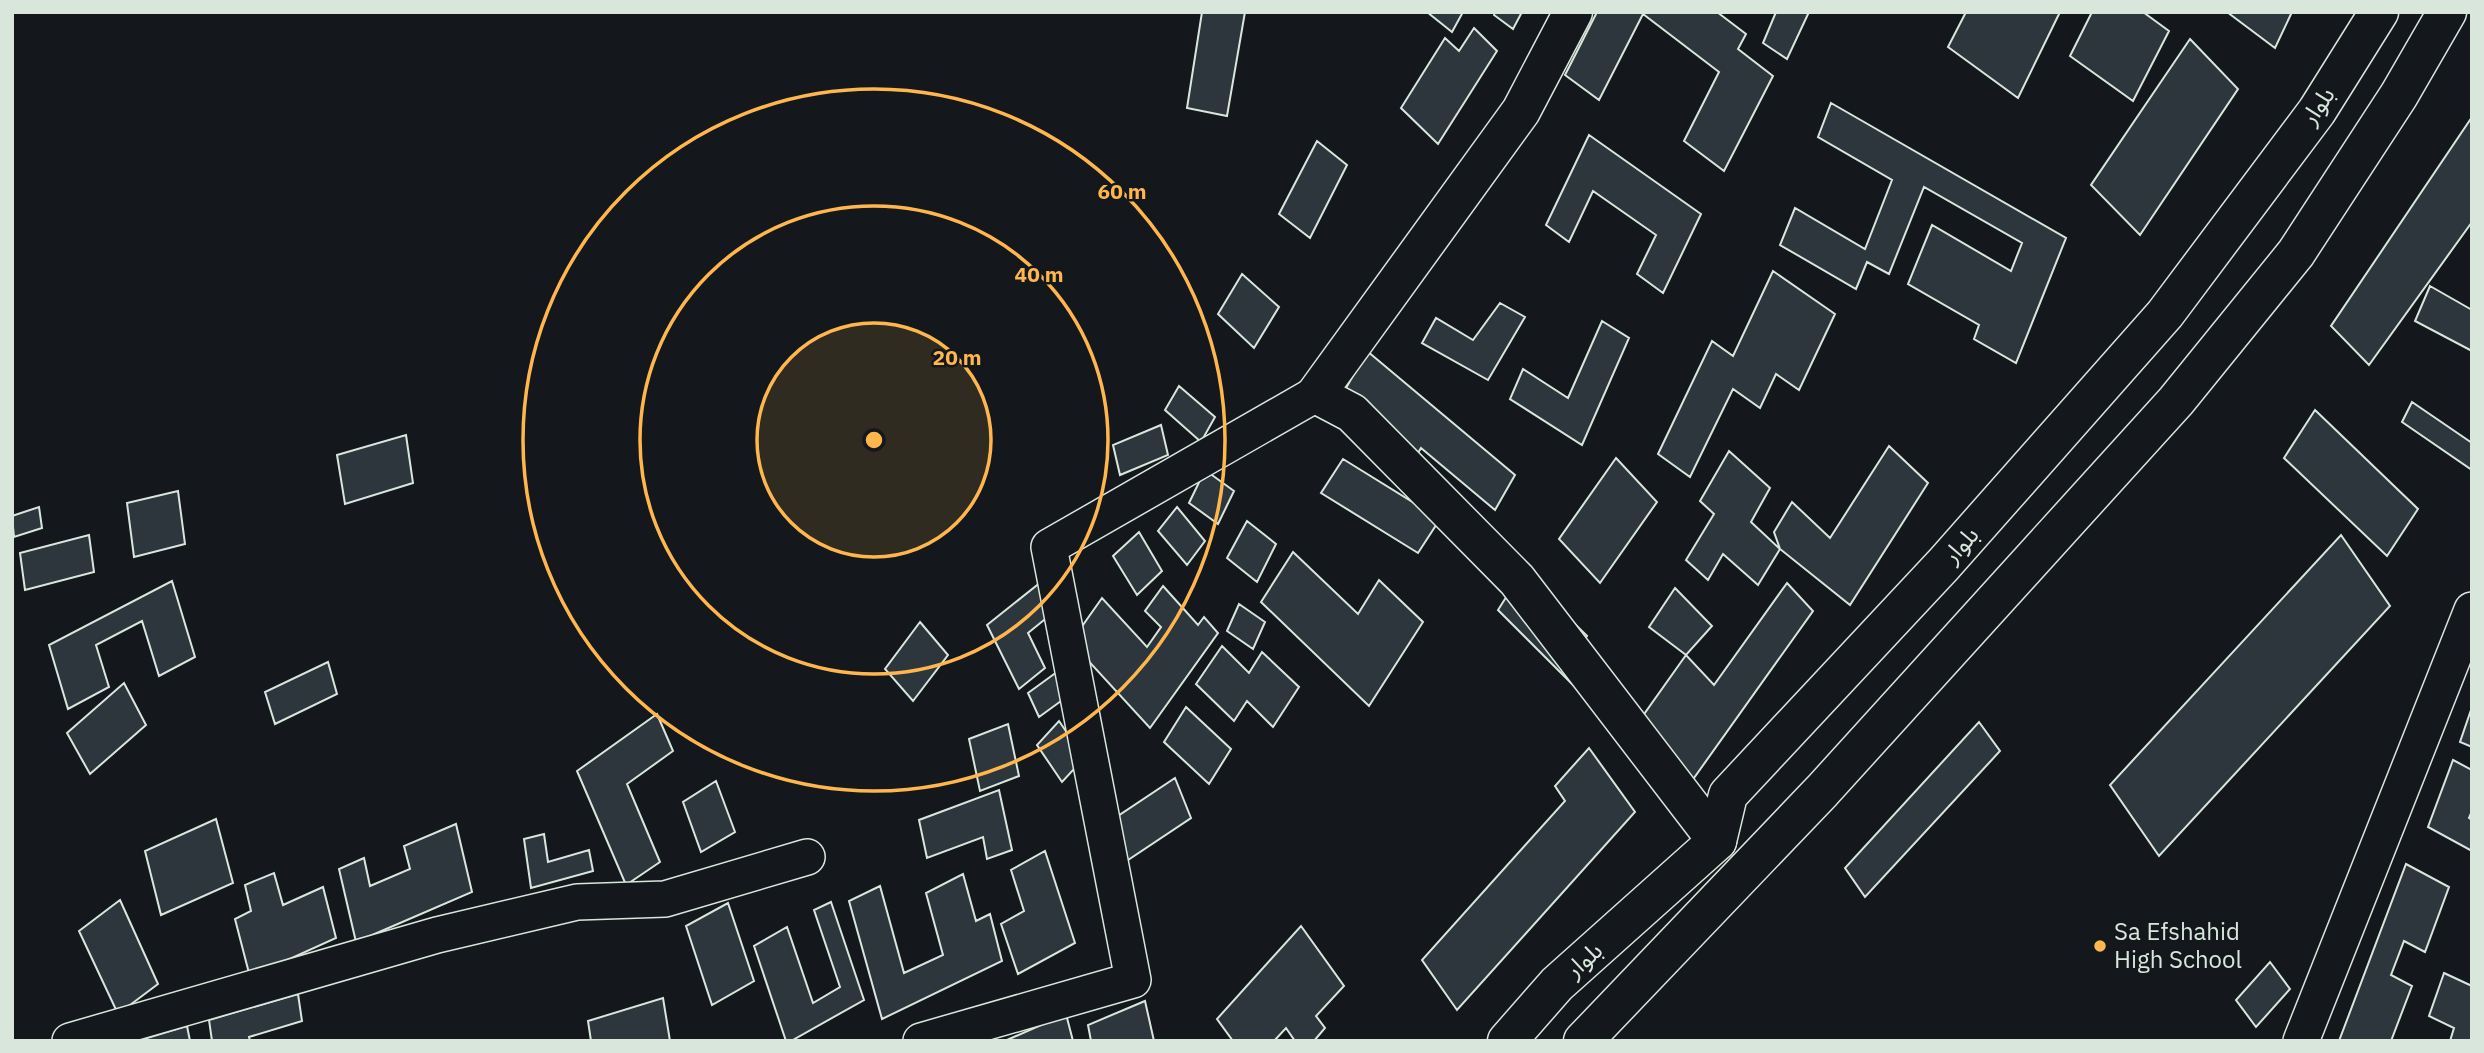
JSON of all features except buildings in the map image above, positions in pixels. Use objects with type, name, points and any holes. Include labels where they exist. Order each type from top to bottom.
[{"type":"main road","points":[[1573,12],[1521,111],[1316,394],[1352,413],[1517,580],[1717,841]]},
{"type":"main road","name":"بلوار","points":[[1507,1041],[1557,984],[1717,841],[1728,795],[1944,564],[2165,314],[2317,111],[2379,12]]},
{"type":"main road","points":[[1583,1041],[1822,791],[2176,401],[2296,253],[2399,95],[2447,12]]},
{"type":"street","points":[[921,1041],[1133,980],[1049,547],[1316,394]]},
{"type":"street","points":[[2301,1041],[2472,610]]},
{"type":"street","points":[[70,1041],[450,932],[577,902],[665,899],[807,858]]},
{"type":"place","name":"Sa Efshahid High School","points":[[2100,946]]}]
